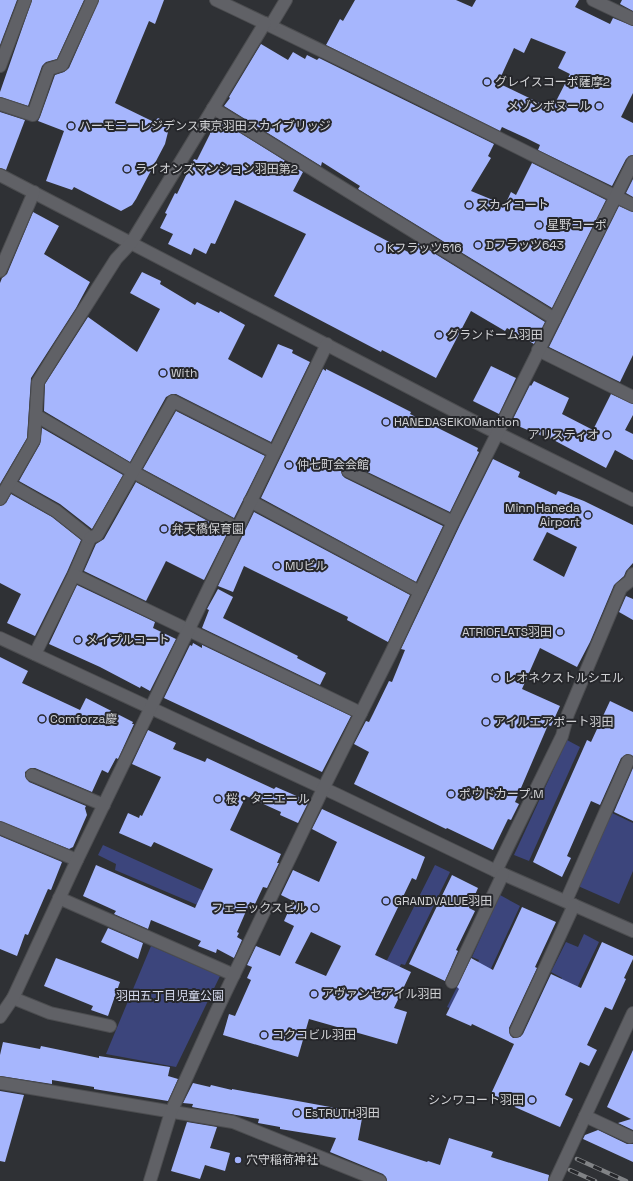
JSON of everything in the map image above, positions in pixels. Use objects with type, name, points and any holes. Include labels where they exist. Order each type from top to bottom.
[{"type":"street","points":[[0,66],[25,0]]},
{"type":"street","points":[[0,104],[33,115],[49,70],[62,65],[92,0]]},
{"type":"street","points":[[216,0],[511,143],[633,205]]},
{"type":"street","points":[[0,499],[34,440],[37,416],[38,382],[116,259],[131,243],[213,108],[268,24],[286,0]]},
{"type":"street","points":[[593,0],[633,19]]},
{"type":"street","points":[[213,108],[555,318]]},
{"type":"street","points":[[150,1181],[171,1112],[234,975],[323,789],[391,654],[453,522],[633,162]]},
{"type":"street","points":[[0,175],[498,433],[633,500]]},
{"type":"street","points":[[0,271],[34,192]]},
{"type":"street","points":[[0,1018],[13,998],[77,860],[327,344]]},
{"type":"street","points":[[538,350],[633,397]]},
{"type":"street","points":[[35,654],[74,575],[90,538],[97,535],[173,401],[274,452]]},
{"type":"street","points":[[37,416],[133,472],[237,528]]},
{"type":"street","points":[[348,471],[453,522]]},
{"type":"street","points":[[9,484],[56,510],[90,538]]},
{"type":"street","points":[[250,501],[420,592]]},
{"type":"street","points":[[452,982],[499,872],[562,736],[568,714],[621,588],[630,580],[633,574]]},
{"type":"street","points":[[74,575],[361,713]]},
{"type":"street","points":[[0,638],[499,872],[633,931]]},
{"type":"street","points":[[516,1031],[628,761]]},
{"type":"street","points":[[32,775],[104,805]]},
{"type":"street","points":[[0,828],[77,860]]},
{"type":"street","points":[[59,898],[234,975]]},
{"type":"street","points":[[13,998],[50,1013],[110,1026]]},
{"type":"street","points":[[555,1181],[633,1013]]},
{"type":"street","points":[[0,1083],[233,1122],[380,1181]]},
{"type":"street","points":[[585,1116],[630,1137]]},
{"type":"green space","points":[[567,740],[580,747],[529,861],[514,855]]},
{"type":"green space","points":[[610,812],[633,823],[633,871],[619,904],[578,886]]},
{"type":"green space","points":[[103,845],[222,899],[214,912],[115,870],[116,864],[98,855]]},
{"type":"green space","points":[[435,865],[450,872],[405,965],[401,964],[390,989],[376,982]]},
{"type":"green space","points":[[500,895],[520,906],[469,1016],[447,1007],[460,981],[468,984],[479,960],[472,957]]},
{"type":"green space","points":[[584,934],[599,942],[548,1049],[532,1042],[562,978],[551,972],[566,942],[578,947]]},
{"type":"green space","name":"羽田五丁目児童公園","points":[[151,946],[220,976],[176,1067],[106,1054]]},
{"type":"building","points":[[0,0],[17,0],[0,45]]},
{"type":"building","points":[[32,0],[84,0],[57,59],[46,62],[42,66],[28,106],[0,97],[0,92]]},
{"type":"building","points":[[99,0],[164,0],[155,24],[149,21],[115,103],[154,122],[158,118],[170,124],[165,144],[136,199],[132,205],[121,211],[74,187],[72,190],[46,181],[64,131],[38,121],[55,75],[64,72],[69,68]]},
{"type":"building","points":[[355,0],[456,0],[472,7],[476,0],[579,0],[575,7],[610,24],[613,18],[633,26],[633,93],[621,117],[633,123],[633,155],[626,159],[612,186],[538,150],[540,145],[526,138],[502,127],[500,131],[326,45],[340,19],[343,21]],"holes":[[[531,38],[566,52],[558,68],[570,74],[552,109],[498,83],[514,48],[524,53]]]},
{"type":"building","points":[[622,0],[633,0],[633,11],[620,4]]},
{"type":"building","points":[[261,44],[288,60],[293,52],[305,59],[307,55],[317,60],[319,58],[494,144],[488,156],[491,158],[471,191],[505,205],[511,192],[516,195],[532,163],[606,200],[552,308],[358,189],[360,186],[322,162],[321,166],[224,106]]},
{"type":"building","points":[[0,112],[25,120],[6,170],[0,168]]},
{"type":"building","points":[[216,118],[303,172],[293,191],[410,253],[416,242],[545,322],[534,344],[507,328],[505,331],[471,311],[436,378],[382,350],[381,352],[274,296],[306,234],[235,200],[215,244],[211,243],[206,254],[194,248],[191,255],[168,244],[173,234],[160,228],[167,214],[165,213],[175,193],[177,194],[194,159],[197,160],[210,134],[210,128]]},
{"type":"building","points":[[633,179],[633,197],[626,193]]},
{"type":"building","points":[[619,206],[633,212],[633,355],[620,382],[549,347]]},
{"type":"building","points":[[33,212],[59,226],[44,254],[90,282],[76,308],[31,378],[27,438],[0,484],[0,283],[2,278],[7,274]]},
{"type":"building","points":[[142,272],[161,281],[160,284],[195,305],[197,302],[219,313],[220,311],[245,325],[228,359],[262,378],[278,344],[293,350],[292,353],[310,362],[271,442],[176,394],[172,394],[166,397],[130,462],[44,411],[45,384],[88,317],[137,352],[160,309],[130,293]]},
{"type":"building","points":[[491,366],[516,378],[499,414],[473,401]]},
{"type":"building","points":[[323,369],[326,371],[326,369],[366,389],[411,412],[410,414],[478,448],[477,451],[479,452],[450,512],[351,464],[344,465],[341,468],[342,475],[345,478],[443,526],[416,582],[261,498]]},
{"type":"building","points":[[534,381],[569,398],[562,414],[593,430],[611,394],[633,404],[633,415],[625,430],[633,434],[633,460],[615,450],[606,468],[548,437],[548,439],[511,423],[530,385],[531,386]]},
{"type":"building","points":[[176,411],[265,456],[234,518],[143,469]]},
{"type":"building","points":[[42,428],[123,475],[92,529],[60,504],[19,481],[40,444]]},
{"type":"building","points":[[493,459],[520,472],[518,477],[556,495],[558,491],[584,501],[633,525],[633,563],[626,571],[624,576],[614,585],[590,642],[577,667],[540,648],[522,689],[560,706],[551,726],[548,725],[515,802],[519,804],[511,820],[508,819],[493,850],[354,784],[369,752],[354,744],[366,721],[369,722],[389,681],[392,682],[405,650],[401,649]],"holes":[[[547,532],[577,547],[564,577],[533,560]]]},
{"type":"building","points":[[136,482],[228,532],[204,580],[166,561],[146,601],[84,571],[96,544],[104,539]]},
{"type":"building","points":[[11,494],[52,517],[81,540],[67,572],[35,636],[7,623],[21,594],[0,583],[0,506],[6,503]]},
{"type":"building","points":[[254,512],[410,595],[388,642],[347,620],[348,617],[244,566],[233,592],[218,586]]},
{"type":"building","points":[[77,585],[155,622],[153,628],[176,639],[150,691],[141,686],[140,688],[100,667],[49,644]]},
{"type":"building","points":[[218,589],[233,597],[223,618],[298,656],[297,658],[326,673],[320,685],[202,628],[209,610],[207,609]]},
{"type":"building","points":[[626,596],[633,599],[633,620],[619,612]]},
{"type":"building","points":[[196,642],[351,716],[322,772],[164,698],[190,645],[192,646],[193,643],[202,648],[202,645]]},
{"type":"building","points":[[0,657],[28,671],[22,683],[80,710],[86,698],[133,722],[132,724],[134,724],[118,759],[116,758],[108,773],[102,770],[92,792],[35,768],[31,768],[25,772],[25,776],[29,782],[86,806],[85,808],[87,815],[73,847],[69,849],[0,821]]},
{"type":"building","points":[[610,701],[633,712],[633,756],[627,754],[621,758],[600,805],[591,801],[567,856],[571,858],[562,877],[533,862],[587,740],[591,742]]},
{"type":"building","points":[[148,730],[176,743],[173,749],[205,762],[207,758],[274,789],[276,787],[308,801],[298,823],[280,815],[281,812],[246,796],[230,830],[281,854],[277,863],[279,863],[267,888],[263,887],[255,904],[250,902],[237,932],[239,933],[237,937],[242,940],[234,958],[217,949],[216,953],[198,946],[201,941],[151,920],[148,929],[114,914],[116,911],[83,896],[96,865],[195,908],[213,869],[154,842],[151,847],[119,833],[128,813],[139,818],[140,815],[142,816],[161,777],[132,764]]},
{"type":"building","points":[[633,768],[633,821],[614,812]]},
{"type":"building","points":[[322,809],[425,857],[416,880],[412,878],[375,955],[411,972],[394,1008],[407,1012],[397,1044],[309,1019],[298,1057],[223,1035],[229,1014],[235,1016],[251,980],[247,978],[252,967],[247,965],[256,946],[280,956],[294,926],[284,921],[293,901],[281,895],[293,870],[319,882],[337,842],[312,829]],"holes":[[[311,932],[341,946],[326,976],[295,963]]]},
{"type":"building","points":[[0,836],[62,862],[51,890],[48,889],[28,935],[25,934],[17,956],[0,949]]},
{"type":"building","points":[[452,875],[478,888],[469,908],[475,911],[456,950],[458,951],[445,981],[409,964]]},
{"type":"building","points":[[522,907],[556,922],[535,967],[537,968],[509,1028],[510,1035],[513,1038],[520,1037],[523,1034],[551,974],[581,988],[602,942],[633,956],[624,978],[626,979],[612,1010],[605,1007],[587,1045],[597,1050],[589,1066],[580,1062],[565,1095],[573,1099],[560,1127],[490,1096],[514,1044],[472,1024],[471,1026],[446,1015],[459,989],[457,987],[471,958],[493,970]]},
{"type":"building","points":[[108,928],[143,943],[138,959],[101,942]]},
{"type":"building","points":[[56,958],[120,982],[108,1016],[91,1010],[93,1006],[44,986]]},
{"type":"building","points":[[3,1042],[40,1049],[41,1046],[99,1058],[99,1056],[170,1067],[168,1076],[178,1079],[168,1101],[94,1089],[94,1087],[52,1080],[52,1084],[0,1076],[0,1055]]},
{"type":"building","points":[[633,1050],[633,1130],[618,1123],[631,1119],[607,1107]]},
{"type":"building","points":[[193,1083],[363,1113],[358,1140],[440,1165],[449,1138],[493,1152],[491,1157],[549,1175],[548,1181],[387,1181],[383,1174],[330,1152],[336,1138],[280,1129],[280,1127],[258,1123],[259,1119],[192,1107],[193,1104],[183,1103]]},
{"type":"building","points":[[0,1091],[24,1095],[5,1162],[0,1161]]},
{"type":"building","points":[[187,1122],[217,1127],[210,1148],[230,1153],[225,1171],[205,1165],[200,1179],[171,1171]]},
{"type":"building","points":[[598,1130],[627,1144],[633,1144],[633,1162],[583,1139],[585,1135]]},
{"type":"railway","points":[[577,1159],[626,1181]]},
{"type":"railway","points":[[570,1170],[595,1181]]},
{"type":"place","name":"グレイスコーポ薩摩2","points":[[487,82]]},
{"type":"place","name":"メゾンボヌール","points":[[599,106]]},
{"type":"place","name":"ハーモニーレジデンス東京羽田スカイブリッジ","points":[[71,126]]},
{"type":"place","name":"ライオンズマンション羽田第2","points":[[127,169]]},
{"type":"place","name":"スカイコート","points":[[469,205]]},
{"type":"place","name":"星野コーポ","points":[[539,225]]},
{"type":"place","name":"Dフラッツ643","points":[[478,245]]},
{"type":"place","name":"Kフラッツ516","points":[[379,248]]},
{"type":"place","name":"グランドーム羽田","points":[[439,335]]},
{"type":"place","name":"With","points":[[163,373]]},
{"type":"place","name":"HANEDASEIKOMantion","points":[[386,422]]},
{"type":"place","name":"アリスティオ","points":[[607,435]]},
{"type":"place","name":"仲七町会会館","points":[[289,465]]},
{"type":"place","name":"Minn Haneda Airport","points":[[588,515]]},
{"type":"place","name":"弁天橋保育園","points":[[164,529]]},
{"type":"place","name":"MUビル","points":[[277,566]]},
{"type":"place","name":"ATRIOFLATS羽田","points":[[560,632]]},
{"type":"place","name":"メイプルコート","points":[[78,640]]},
{"type":"place","name":"レオネクストルシエル","points":[[496,678]]},
{"type":"place","name":"Comforza慶","points":[[42,719]]},
{"type":"place","name":"アイルエアポート羽田","points":[[486,722]]},
{"type":"place","name":"ポウドカープ.M","points":[[451,794]]},
{"type":"place","name":"桜・タニエール","points":[[218,799]]},
{"type":"place","name":"GRANDVALUE羽田","points":[[386,901]]},
{"type":"place","name":"フェニックスビル","points":[[315,908]]},
{"type":"place","name":"アヴァンセアイル羽田","points":[[314,994]]},
{"type":"place","name":"コクコビル羽田","points":[[264,1035]]},
{"type":"place","name":"シンワコート羽田","points":[[532,1100]]},
{"type":"place","name":"EsTRUTH羽田","points":[[297,1113]]},
{"type":"place","name":"穴守稲荷神社","points":[[238,1160]]}]
